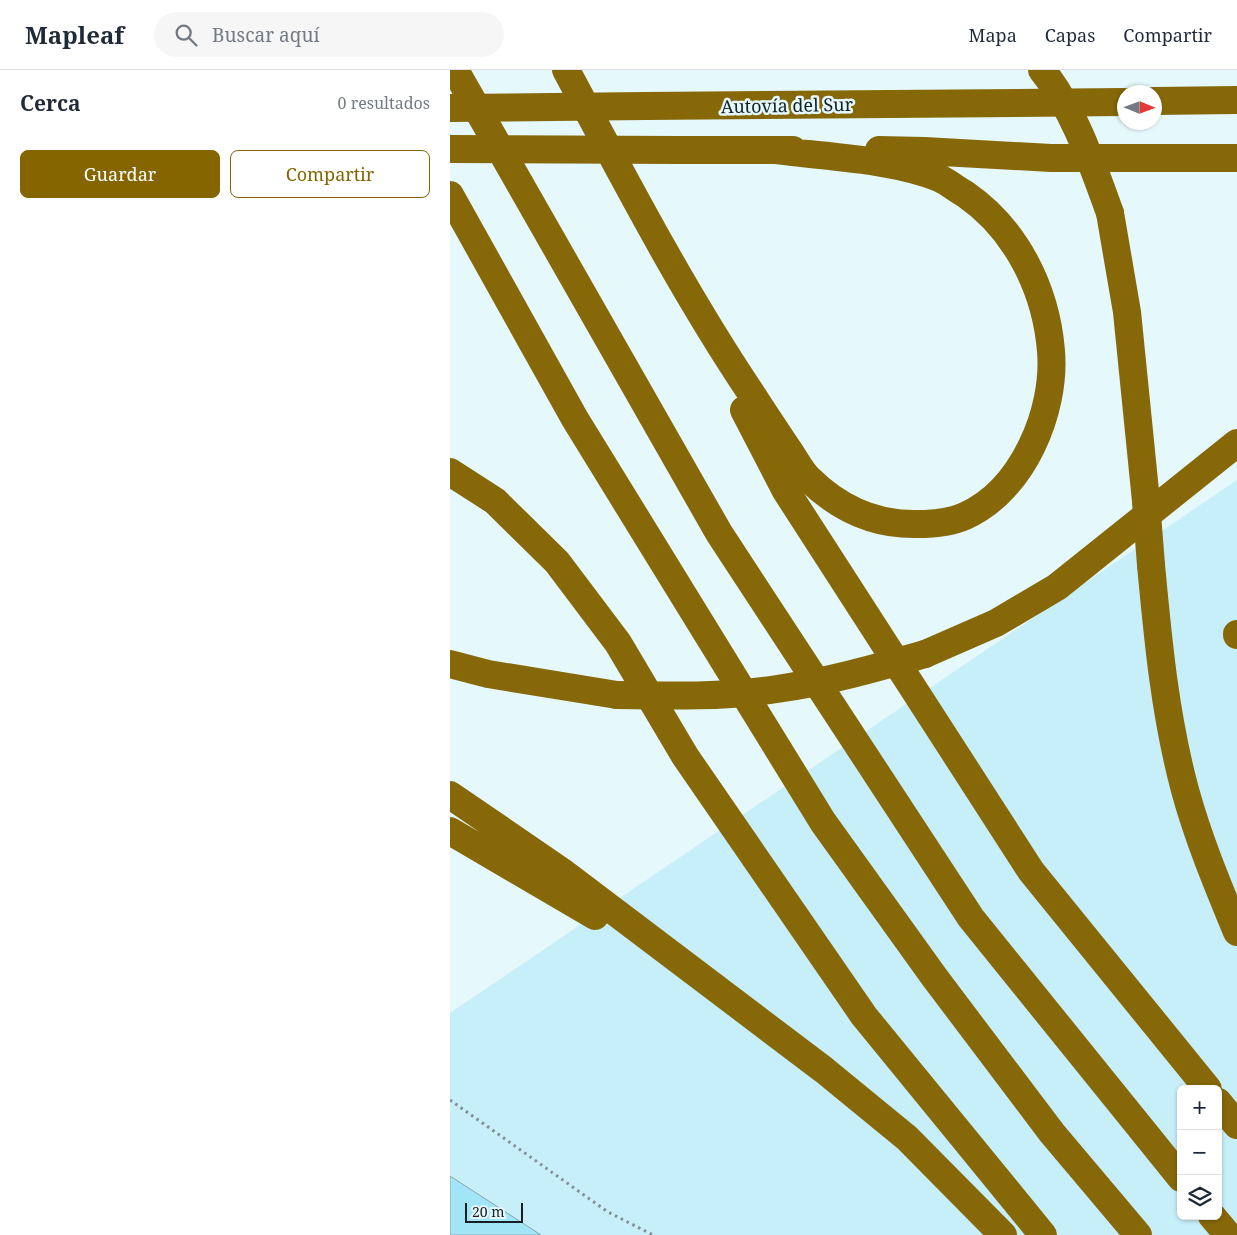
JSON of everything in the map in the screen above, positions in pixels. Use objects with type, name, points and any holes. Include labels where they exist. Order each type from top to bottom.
[{"type":"highway","points":[[455,70],[724,541],[971,918],[1179,1175]]},
{"type":"highway","points":[[566,70],[786,491],[1031,871],[1205,1085]]},
{"type":"highway","points":[[1042,70],[1052,82],[1087,149],[1110,213],[1127,312],[1161,675],[1185,790],[1219,890],[1237,932]]},
{"type":"highway","points":[[1162,101],[1237,100]]},
{"type":"highway","name":"Autovía del Sur","points":[[450,108],[1117,102]]},
{"type":"highway","points":[[450,149],[924,151],[1051,158],[1237,158]]},
{"type":"highway","points":[[624,178],[728,359],[807,477],[853,513],[898,525],[930,524],[965,517],[997,496],[1019,470],[1038,435],[1050,384],[1051,352],[1046,323],[1035,284],[1019,249],[996,219],[941,178],[905,167],[775,150]]},
{"type":"highway","points":[[450,195],[575,419],[823,822],[935,978],[1052,1133],[1138,1235]]},
{"type":"highway","points":[[450,664],[488,674],[617,695],[694,696],[776,689],[850,675],[925,654],[996,623],[1057,587],[1237,443]]},
{"type":"highway","points":[[450,472],[495,501],[557,562],[618,643],[684,756],[864,1016],[1043,1235]]},
{"type":"highway","points":[[450,795],[561,871],[824,1070],[907,1138],[1003,1235]]},
{"type":"highway","points":[[450,831],[706,982]]},
{"type":"highway","points":[[1222,1107],[1237,1125]]},
{"type":"highway","points":[[1215,1220],[1228,1235]]},
{"type":"path","points":[[450,1100],[608,1212],[653,1235]]},
{"type":"shaded area","points":[[1237,480],[1237,1235],[450,1235],[450,1013]]},
{"type":"building","points":[[450,1176],[541,1235],[450,1235]]}]
